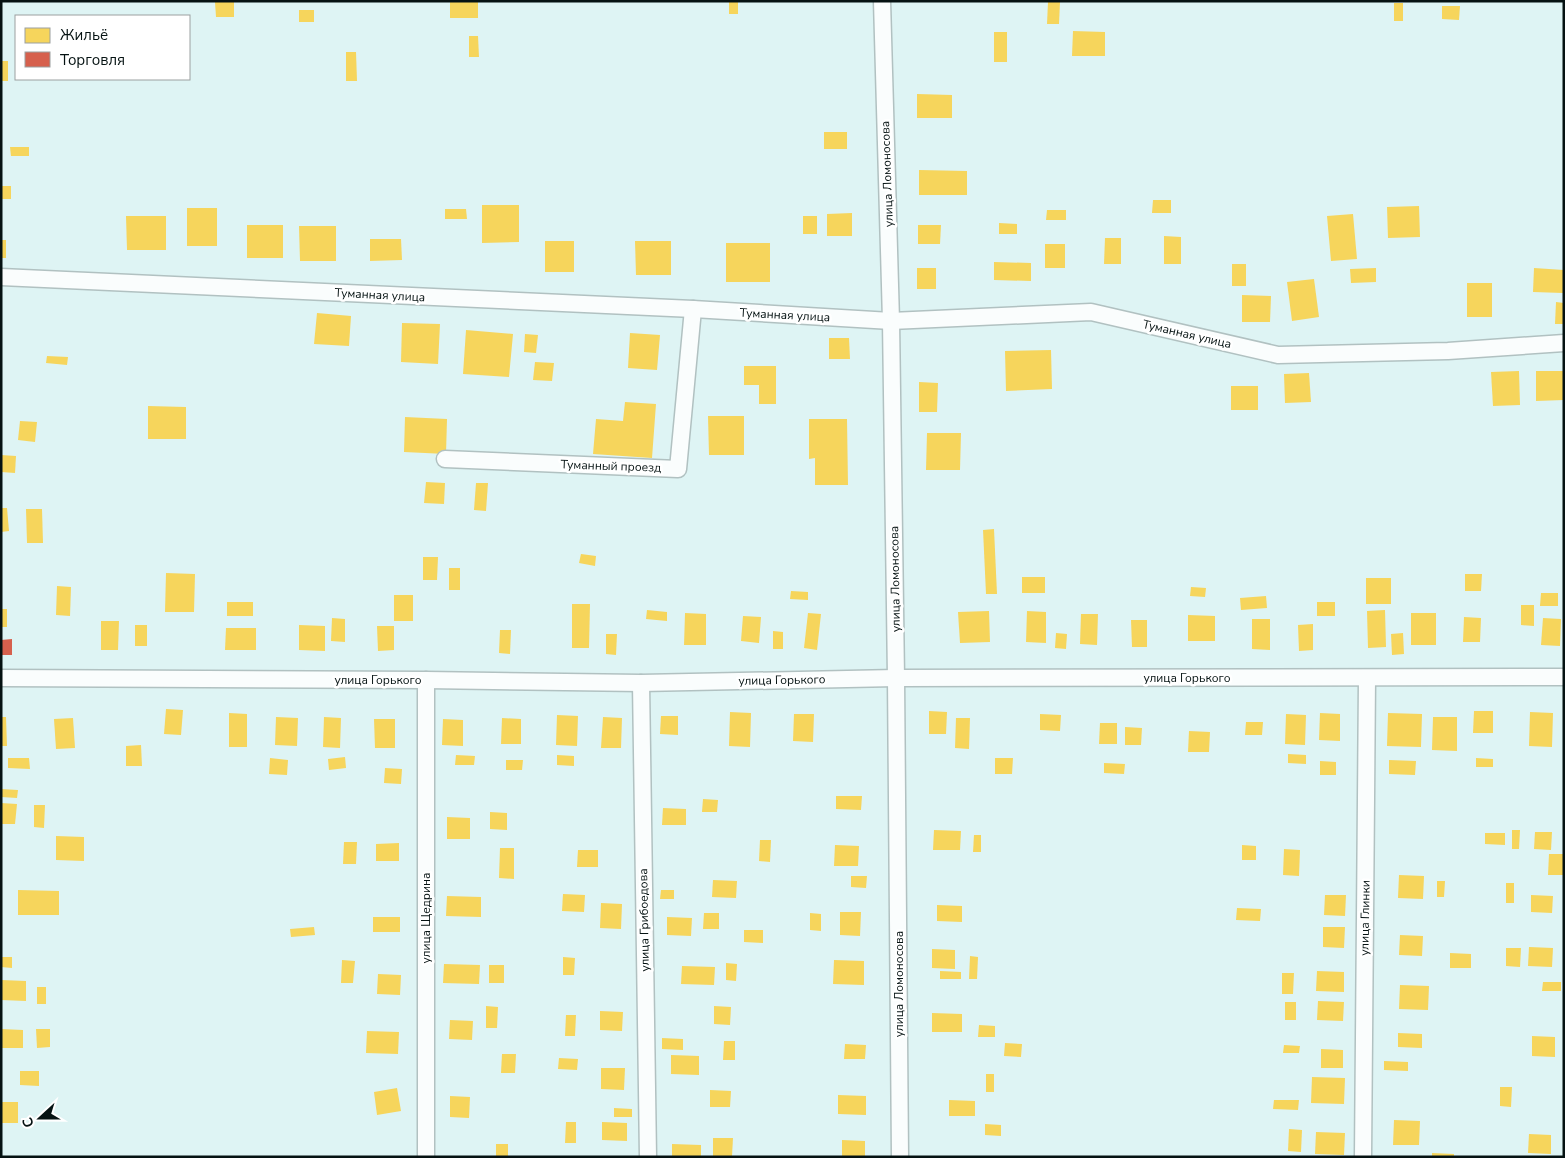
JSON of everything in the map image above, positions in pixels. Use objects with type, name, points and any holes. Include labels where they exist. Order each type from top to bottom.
[{"type":"street","name":"улица Ломоносова","points":[[882,1],[891,321],[900,1157]]},
{"type":"street","name":"Туманная улица","points":[[1,277],[891,321],[1090,312],[1278,355],[1448,351],[1564,343]]},
{"type":"street","name":"Туманный проезд","points":[[445,459],[678,468],[693,310]]},
{"type":"street","name":"улица Горького","points":[[1,678],[641,683],[896,678],[1368,679],[1564,677]]},
{"type":"street","name":"улица Глинки","points":[[1363,1157],[1368,679]]},
{"type":"street","name":"улица Щедрина","points":[[426,680],[426,1157]]},
{"type":"street","name":"улица Грибоедова","points":[[641,683],[648,1157]]},
{"type":"building: Жильё","points":[[450,1],[478,1],[478,18],[450,18]]},
{"type":"building: Жильё","points":[[729,1],[738,1],[738,14],[729,14]]},
{"type":"building: Жильё","points":[[215,2],[234,2],[234,17],[216,17]]},
{"type":"building: Жильё","points":[[1048,2],[1060,2],[1059,24],[1047,24]]},
{"type":"building: Жильё","points":[[1394,3],[1403,3],[1403,21],[1394,21]]},
{"type":"building: Жильё","points":[[1442,6],[1460,6],[1459,20],[1442,19]]},
{"type":"building: Жильё","points":[[299,10],[314,10],[314,22],[299,22]]},
{"type":"building: Жильё","points":[[1073,31],[1105,32],[1105,56],[1072,56]]},
{"type":"building: Жильё","points":[[994,32],[1007,32],[1007,62],[994,62]]},
{"type":"building: Жильё","points":[[469,36],[478,36],[479,57],[469,57]]},
{"type":"building: Жильё","points":[[346,52],[356,52],[357,81],[346,81]]},
{"type":"building: Жильё","points":[[1,61],[8,61],[8,81],[1,81]]},
{"type":"building: Жильё","points":[[917,94],[952,95],[952,118],[917,118]]},
{"type":"building: Жильё","points":[[824,132],[847,132],[847,149],[824,149]]},
{"type":"building: Жильё","points":[[10,147],[29,147],[29,156],[11,156]]},
{"type":"building: Жильё","points":[[919,170],[967,171],[967,195],[919,195]]},
{"type":"building: Жильё","points":[[1,186],[11,186],[11,199],[1,199]]},
{"type":"building: Жильё","points":[[1153,200],[1171,200],[1171,213],[1152,213]]},
{"type":"building: Жильё","points":[[482,205],[519,205],[519,242],[482,243]]},
{"type":"building: Жильё","points":[[1419,206],[1420,237],[1388,238],[1387,207]]},
{"type":"building: Жильё","points":[[187,208],[217,208],[217,246],[187,246]]},
{"type":"building: Жильё","points":[[445,209],[466,209],[467,219],[445,219]]},
{"type":"building: Жильё","points":[[1047,210],[1066,210],[1066,220],[1046,220]]},
{"type":"building: Жильё","points":[[852,213],[852,236],[827,236],[827,214]]},
{"type":"building: Жильё","points":[[1353,214],[1357,259],[1331,261],[1327,216]]},
{"type":"building: Жильё","points":[[126,216],[166,216],[166,250],[127,250]]},
{"type":"building: Жильё","points":[[803,216],[817,216],[817,234],[803,234]]},
{"type":"building: Жильё","points":[[999,223],[1017,224],[1017,234],[999,234]]},
{"type":"building: Жильё","points":[[247,225],[283,225],[283,258],[247,258]]},
{"type":"building: Жильё","points":[[918,225],[941,225],[940,244],[918,244]]},
{"type":"building: Жильё","points":[[299,226],[336,226],[336,261],[300,261]]},
{"type":"building: Жильё","points":[[1164,236],[1181,237],[1181,264],[1164,264]]},
{"type":"building: Жильё","points":[[1105,238],[1121,238],[1121,264],[1104,264]]},
{"type":"building: Жильё","points":[[370,239],[401,239],[402,260],[370,261]]},
{"type":"building: Жильё","points":[[1,240],[6,240],[6,258],[1,258]]},
{"type":"building: Жильё","points":[[545,241],[574,241],[574,272],[545,272]]},
{"type":"building: Жильё","points":[[635,241],[671,241],[671,275],[636,275]]},
{"type":"building: Жильё","points":[[726,243],[770,243],[770,282],[726,282]]},
{"type":"building: Жильё","points":[[1045,244],[1065,244],[1065,268],[1045,268]]},
{"type":"building: Жильё","points":[[994,262],[1031,263],[1031,281],[994,280]]},
{"type":"building: Жильё","points":[[1232,264],[1246,264],[1246,286],[1232,286]]},
{"type":"building: Жильё","points":[[917,268],[936,268],[936,289],[917,289]]},
{"type":"building: Жильё","points":[[1376,268],[1376,282],[1351,283],[1350,269]]},
{"type":"building: Жильё","points":[[1534,268],[1564,270],[1563,293],[1533,292]]},
{"type":"building: Жильё","points":[[1314,279],[1319,317],[1292,321],[1287,282]]},
{"type":"building: Жильё","points":[[1467,283],[1492,283],[1492,317],[1467,317]]},
{"type":"building: Жильё","points":[[1242,295],[1271,296],[1270,322],[1242,322]]},
{"type":"building: Жильё","points":[[1556,302],[1564,303],[1564,324],[1555,324]]},
{"type":"building: Жильё","points":[[317,313],[351,316],[349,346],[314,344]]},
{"type":"building: Жильё","points":[[402,323],[440,324],[438,364],[401,362]]},
{"type":"building: Жильё","points":[[466,330],[513,334],[509,377],[463,374]]},
{"type":"building: Жильё","points":[[630,333],[660,335],[657,370],[628,368]]},
{"type":"building: Жильё","points":[[525,334],[538,335],[536,353],[524,352]]},
{"type":"building: Жильё","points":[[829,338],[849,338],[850,359],[829,359]]},
{"type":"building: Жильё","points":[[1051,350],[1052,389],[1006,391],[1005,351]]},
{"type":"building: Жильё","points":[[47,356],[68,357],[67,365],[46,363]]},
{"type":"building: Жильё","points":[[535,362],[554,363],[552,381],[533,380]]},
{"type":"building: Жильё","points":[[744,366],[776,366],[776,404],[759,404],[759,385],[744,385]]},
{"type":"building: Жильё","points":[[1519,371],[1520,405],[1493,406],[1491,372]]},
{"type":"building: Жильё","points":[[1536,371],[1564,371],[1564,400],[1536,401]]},
{"type":"building: Жильё","points":[[1309,373],[1311,402],[1285,403],[1284,374]]},
{"type":"building: Жильё","points":[[919,382],[938,383],[937,412],[919,412]]},
{"type":"building: Жильё","points":[[1231,386],[1258,386],[1258,410],[1231,410]]},
{"type":"building: Жильё","points":[[625,402],[656,404],[652,458],[593,454],[596,419],[623,421]]},
{"type":"building: Жильё","points":[[148,406],[186,407],[186,439],[148,439]]},
{"type":"building: Жильё","points":[[708,416],[744,416],[744,455],[709,455]]},
{"type":"building: Жильё","points":[[405,417],[447,419],[446,454],[404,452]]},
{"type":"building: Жильё","points":[[809,419],[847,419],[848,485],[815,485],[815,458],[809,459]]},
{"type":"building: Жильё","points":[[20,421],[37,422],[35,442],[18,440]]},
{"type":"building: Жильё","points":[[927,433],[961,433],[960,470],[926,470]]},
{"type":"building: Жильё","points":[[1,455],[16,456],[15,473],[1,472]]},
{"type":"building: Жильё","points":[[426,482],[445,483],[444,504],[424,503]]},
{"type":"building: Жильё","points":[[476,483],[488,483],[486,511],[474,510]]},
{"type":"building: Жильё","points":[[1,508],[7,508],[9,531],[1,532]]},
{"type":"building: Жильё","points":[[26,509],[42,509],[43,543],[27,543]]},
{"type":"building: Жильё","points":[[994,529],[997,594],[986,594],[983,530]]},
{"type":"building: Жильё","points":[[581,554],[596,556],[595,566],[579,563]]},
{"type":"building: Жильё","points":[[423,557],[438,557],[437,580],[423,580]]},
{"type":"building: Жильё","points":[[449,568],[460,568],[460,590],[449,590]]},
{"type":"building: Жильё","points":[[166,573],[195,574],[194,612],[165,612]]},
{"type":"building: Жильё","points":[[1465,574],[1482,574],[1481,591],[1465,591]]},
{"type":"building: Жильё","points":[[1022,577],[1045,577],[1045,593],[1022,593]]},
{"type":"building: Жильё","points":[[1366,578],[1391,578],[1391,604],[1366,604]]},
{"type":"building: Жильё","points":[[57,586],[71,587],[70,616],[56,615]]},
{"type":"building: Жильё","points":[[1191,587],[1206,588],[1205,597],[1190,596]]},
{"type":"building: Жильё","points":[[791,591],[808,592],[808,600],[790,599]]},
{"type":"building: Жильё","points":[[1541,593],[1558,593],[1558,606],[1540,606]]},
{"type":"building: Жильё","points":[[394,595],[413,595],[413,621],[394,621]]},
{"type":"building: Жильё","points":[[1266,596],[1267,608],[1241,610],[1240,598]]},
{"type":"building: Жильё","points":[[227,602],[253,602],[253,616],[227,616]]},
{"type":"building: Жильё","points":[[1317,602],[1335,602],[1335,616],[1317,616]]},
{"type":"building: Жильё","points":[[572,604],[590,604],[589,648],[572,648]]},
{"type":"building: Жильё","points":[[1521,605],[1534,605],[1534,626],[1521,625]]},
{"type":"building: Жильё","points":[[1,609],[7,609],[7,627],[1,627]]},
{"type":"building: Жильё","points":[[647,610],[667,612],[667,621],[646,619]]},
{"type":"building: Жильё","points":[[1385,610],[1386,647],[1368,648],[1367,611]]},
{"type":"building: Жильё","points":[[989,611],[990,642],[960,643],[958,612]]},
{"type":"building: Жильё","points":[[1027,611],[1046,612],[1046,643],[1026,642]]},
{"type":"building: Жильё","points":[[685,613],[706,614],[706,645],[684,645]]},
{"type":"building: Жильё","points":[[808,613],[821,614],[817,650],[804,648]]},
{"type":"building: Жильё","points":[[1411,613],[1436,613],[1436,645],[1411,645]]},
{"type":"building: Жильё","points":[[1081,614],[1098,614],[1097,645],[1080,644]]},
{"type":"building: Жильё","points":[[1188,615],[1215,616],[1215,641],[1188,641]]},
{"type":"building: Жильё","points":[[743,616],[761,617],[759,643],[741,641]]},
{"type":"building: Жильё","points":[[1464,617],[1481,618],[1480,642],[1463,642]]},
{"type":"building: Жильё","points":[[332,618],[345,619],[345,642],[331,641]]},
{"type":"building: Жильё","points":[[1543,618],[1561,619],[1560,646],[1541,645]]},
{"type":"building: Жильё","points":[[1252,619],[1270,619],[1270,650],[1252,649]]},
{"type":"building: Жильё","points":[[1131,620],[1147,620],[1147,647],[1132,647]]},
{"type":"building: Жильё","points":[[101,621],[119,621],[118,650],[101,650]]},
{"type":"building: Жильё","points":[[1313,624],[1313,650],[1299,651],[1298,625]]},
{"type":"building: Жильё","points":[[135,625],[147,625],[147,646],[135,646]]},
{"type":"building: Жильё","points":[[299,625],[325,626],[325,651],[299,650]]},
{"type":"building: Жильё","points":[[377,626],[394,626],[394,650],[378,651]]},
{"type":"building: Жильё","points":[[226,628],[256,628],[256,650],[225,650]]},
{"type":"building: Жильё","points":[[500,630],[511,630],[510,654],[499,653]]},
{"type":"building: Жильё","points":[[773,631],[783,632],[783,649],[773,649]]},
{"type":"building: Жильё","points":[[1056,633],[1067,634],[1066,649],[1055,648]]},
{"type":"building: Жильё","points":[[1403,633],[1404,654],[1392,655],[1391,634]]},
{"type":"building: Жильё","points":[[606,634],[617,634],[616,655],[606,654]]},
{"type":"building: Жильё","points":[[166,709],[183,710],[181,735],[164,734]]},
{"type":"building: Жильё","points":[[929,711],[947,712],[946,734],[929,734]]},
{"type":"building: Жильё","points":[[1474,711],[1493,711],[1493,733],[1473,733]]},
{"type":"building: Жильё","points":[[730,712],[751,713],[750,747],[729,746]]},
{"type":"building: Жильё","points":[[1530,712],[1553,713],[1552,747],[1529,746]]},
{"type":"building: Жильё","points":[[229,713],[247,714],[247,747],[229,747]]},
{"type":"building: Жильё","points":[[1320,713],[1340,714],[1340,741],[1319,740]]},
{"type":"building: Жильё","points":[[1388,713],[1422,714],[1421,747],[1387,746]]},
{"type":"building: Жильё","points":[[794,714],[814,714],[813,742],[793,741]]},
{"type":"building: Жильё","points":[[1040,714],[1061,715],[1060,731],[1040,730]]},
{"type":"building: Жильё","points":[[1286,714],[1306,715],[1305,745],[1285,744]]},
{"type":"building: Жильё","points":[[557,715],[578,716],[577,746],[556,745]]},
{"type":"building: Жильё","points":[[661,716],[678,716],[678,735],[660,734]]},
{"type":"building: Жильё","points":[[1,717],[6,717],[7,746],[1,746]]},
{"type":"building: Жильё","points":[[276,717],[298,718],[297,746],[275,745]]},
{"type":"building: Жильё","points":[[324,717],[341,718],[340,748],[323,747]]},
{"type":"building: Жильё","points":[[603,717],[622,718],[621,748],[601,748]]},
{"type":"building: Жильё","points":[[1433,717],[1457,717],[1457,751],[1432,750]]},
{"type":"building: Жильё","points":[[73,718],[75,748],[56,749],[54,719]]},
{"type":"building: Жильё","points":[[502,718],[521,719],[521,744],[501,744]]},
{"type":"building: Жильё","points":[[956,718],[970,718],[969,749],[955,748]]},
{"type":"building: Жильё","points":[[374,719],[395,719],[395,748],[375,748]]},
{"type":"building: Жильё","points":[[443,719],[463,720],[463,746],[442,745]]},
{"type":"building: Жильё","points":[[1246,722],[1263,722],[1262,735],[1245,735]]},
{"type":"building: Жильё","points":[[1100,723],[1117,723],[1117,744],[1099,744]]},
{"type":"building: Жильё","points":[[1125,727],[1142,728],[1141,745],[1125,745]]},
{"type":"building: Жильё","points":[[1189,731],[1210,732],[1209,752],[1188,752]]},
{"type":"building: Жильё","points":[[141,745],[142,766],[126,766],[126,746]]},
{"type":"building: Жильё","points":[[1288,754],[1306,755],[1306,764],[1288,763]]},
{"type":"building: Жильё","points":[[456,755],[475,756],[474,765],[455,765]]},
{"type":"building: Жильё","points":[[557,755],[574,756],[574,766],[557,765]]},
{"type":"building: Жильё","points":[[345,757],[346,768],[329,770],[328,759]]},
{"type":"building: Жильё","points":[[8,758],[29,758],[30,769],[8,768]]},
{"type":"building: Жильё","points":[[270,758],[288,760],[287,775],[269,774]]},
{"type":"building: Жильё","points":[[995,758],[1013,758],[1012,774],[995,774]]},
{"type":"building: Жильё","points":[[1476,758],[1493,759],[1493,767],[1476,767]]},
{"type":"building: Жильё","points":[[506,760],[523,760],[522,770],[506,770]]},
{"type":"building: Жильё","points":[[1389,760],[1416,761],[1415,775],[1389,774]]},
{"type":"building: Жильё","points":[[1320,761],[1336,762],[1336,775],[1320,775]]},
{"type":"building: Жильё","points":[[1104,763],[1125,764],[1124,774],[1104,773]]},
{"type":"building: Жильё","points":[[385,768],[402,769],[401,784],[384,783]]},
{"type":"building: Жильё","points":[[1,789],[18,790],[17,798],[1,797]]},
{"type":"building: Жильё","points":[[836,796],[862,796],[861,810],[836,809]]},
{"type":"building: Жильё","points":[[703,799],[718,800],[717,812],[702,812]]},
{"type":"building: Жильё","points":[[1,803],[17,804],[15,824],[1,824]]},
{"type":"building: Жильё","points":[[34,805],[45,805],[44,828],[34,827]]},
{"type":"building: Жильё","points":[[663,808],[686,809],[686,825],[662,825]]},
{"type":"building: Жильё","points":[[490,812],[507,813],[507,830],[490,829]]},
{"type":"building: Жильё","points":[[447,817],[470,818],[470,839],[447,839]]},
{"type":"building: Жильё","points":[[934,830],[961,831],[960,850],[933,850]]},
{"type":"building: Жильё","points":[[1512,830],[1520,830],[1519,849],[1512,849]]},
{"type":"building: Жильё","points":[[1535,832],[1552,832],[1551,850],[1534,849]]},
{"type":"building: Жильё","points":[[1485,833],[1505,833],[1505,845],[1485,844]]},
{"type":"building: Жильё","points":[[974,835],[981,835],[981,852],[973,852]]},
{"type":"building: Жильё","points":[[56,836],[84,837],[84,861],[56,860]]},
{"type":"building: Жильё","points":[[760,840],[771,840],[770,862],[759,861]]},
{"type":"building: Жильё","points":[[344,842],[357,842],[356,864],[343,864]]},
{"type":"building: Жильё","points":[[399,843],[399,861],[376,861],[376,844]]},
{"type":"building: Жильё","points":[[835,845],[859,846],[858,866],[834,866]]},
{"type":"building: Жильё","points":[[1242,845],[1256,846],[1256,860],[1242,860]]},
{"type":"building: Жильё","points":[[500,848],[514,848],[514,879],[499,878]]},
{"type":"building: Жильё","points":[[1284,849],[1300,850],[1299,876],[1283,875]]},
{"type":"building: Жильё","points":[[578,850],[598,850],[598,867],[577,867]]},
{"type":"building: Жильё","points":[[1549,854],[1564,854],[1563,875],[1548,875]]},
{"type":"building: Жильё","points":[[1399,875],[1424,876],[1423,899],[1398,898]]},
{"type":"building: Жильё","points":[[851,876],[867,876],[866,888],[851,887]]},
{"type":"building: Жильё","points":[[713,880],[737,881],[736,898],[712,897]]},
{"type":"building: Жильё","points":[[1437,881],[1445,881],[1444,897],[1437,897]]},
{"type":"building: Жильё","points":[[1506,883],[1514,883],[1514,903],[1506,903]]},
{"type":"building: Жильё","points":[[18,890],[59,891],[59,915],[18,915]]},
{"type":"building: Жильё","points":[[661,890],[674,890],[674,899],[660,899]]},
{"type":"building: Жильё","points":[[563,894],[585,895],[584,912],[562,911]]},
{"type":"building: Жильё","points":[[1325,895],[1346,895],[1345,916],[1324,915]]},
{"type":"building: Жильё","points":[[1531,895],[1553,896],[1552,913],[1531,912]]},
{"type":"building: Жильё","points":[[447,896],[481,897],[481,917],[446,916]]},
{"type":"building: Жильё","points":[[601,903],[622,904],[621,929],[600,928]]},
{"type":"building: Жильё","points":[[937,905],[962,906],[962,922],[937,921]]},
{"type":"building: Жильё","points":[[1237,908],[1261,909],[1260,921],[1236,920]]},
{"type":"building: Жильё","points":[[840,912],[861,912],[860,936],[840,935]]},
{"type":"building: Жильё","points":[[704,913],[719,913],[719,929],[703,929]]},
{"type":"building: Жильё","points":[[810,913],[821,914],[821,931],[810,930]]},
{"type":"building: Жильё","points":[[373,917],[400,917],[400,932],[373,932]]},
{"type":"building: Жильё","points":[[667,917],[692,918],[691,936],[667,935]]},
{"type":"building: Жильё","points":[[314,927],[315,935],[291,937],[290,929]]},
{"type":"building: Жильё","points":[[1323,927],[1345,927],[1344,948],[1323,947]]},
{"type":"building: Жильё","points":[[744,930],[763,930],[763,943],[744,942]]},
{"type":"building: Жильё","points":[[1400,935],[1423,936],[1422,956],[1399,955]]},
{"type":"building: Жильё","points":[[1529,947],[1553,948],[1552,967],[1528,966]]},
{"type":"building: Жильё","points":[[1506,948],[1521,948],[1520,967],[1506,966]]},
{"type":"building: Жильё","points":[[932,949],[955,950],[955,969],[932,968]]},
{"type":"building: Жильё","points":[[1450,953],[1471,954],[1471,968],[1450,968]]},
{"type":"building: Жильё","points":[[970,956],[978,957],[977,979],[969,979]]},
{"type":"building: Жильё","points":[[1,957],[12,957],[12,968],[1,967]]},
{"type":"building: Жильё","points":[[563,957],[575,958],[574,975],[563,975]]},
{"type":"building: Жильё","points":[[342,960],[355,961],[353,983],[341,983]]},
{"type":"building: Жильё","points":[[834,960],[864,961],[864,985],[833,984]]},
{"type":"building: Жильё","points":[[726,963],[737,964],[736,981],[726,980]]},
{"type":"building: Жильё","points":[[444,964],[480,965],[479,984],[443,983]]},
{"type":"building: Жильё","points":[[489,965],[504,965],[504,983],[489,983]]},
{"type":"building: Жильё","points":[[682,966],[715,967],[714,985],[681,984]]},
{"type":"building: Жильё","points":[[940,971],[961,972],[961,979],[940,979]]},
{"type":"building: Жильё","points":[[1317,971],[1344,972],[1344,992],[1316,991]]},
{"type":"building: Жильё","points":[[1282,973],[1294,973],[1293,994],[1282,994]]},
{"type":"building: Жильё","points":[[378,974],[401,975],[400,995],[377,994]]},
{"type":"building: Жильё","points":[[1,980],[26,981],[26,1001],[1,1000]]},
{"type":"building: Жильё","points":[[1543,982],[1561,982],[1561,991],[1542,991]]},
{"type":"building: Жильё","points":[[1400,985],[1429,986],[1428,1010],[1399,1009]]},
{"type":"building: Жильё","points":[[37,987],[46,987],[46,1004],[37,1004]]},
{"type":"building: Жильё","points":[[1318,1001],[1344,1002],[1343,1021],[1317,1020]]},
{"type":"building: Жильё","points":[[1285,1002],[1296,1002],[1296,1020],[1285,1020]]},
{"type":"building: Жильё","points":[[486,1006],[498,1007],[497,1028],[486,1028]]},
{"type":"building: Жильё","points":[[714,1006],[731,1007],[730,1025],[714,1024]]},
{"type":"building: Жильё","points":[[600,1011],[623,1012],[622,1031],[600,1030]]},
{"type":"building: Жильё","points":[[932,1013],[962,1014],[962,1032],[932,1032]]},
{"type":"building: Жильё","points":[[566,1015],[576,1015],[575,1036],[565,1036]]},
{"type":"building: Жильё","points":[[450,1020],[473,1021],[472,1040],[449,1039]]},
{"type":"building: Жильё","points":[[979,1025],[995,1026],[995,1037],[978,1037]]},
{"type":"building: Жильё","points":[[1,1029],[23,1030],[23,1048],[1,1048]]},
{"type":"building: Жильё","points":[[36,1029],[50,1029],[50,1047],[37,1048]]},
{"type":"building: Жильё","points":[[367,1031],[399,1032],[398,1054],[366,1053]]},
{"type":"building: Жильё","points":[[1398,1033],[1422,1034],[1422,1048],[1398,1047]]},
{"type":"building: Жильё","points":[[1532,1036],[1555,1037],[1555,1057],[1532,1056]]},
{"type":"building: Жильё","points":[[662,1038],[683,1039],[683,1050],[662,1049]]},
{"type":"building: Жильё","points":[[724,1041],[735,1041],[735,1060],[723,1060]]},
{"type":"building: Жильё","points":[[1005,1043],[1022,1044],[1021,1057],[1004,1056]]},
{"type":"building: Жильё","points":[[845,1044],[866,1045],[865,1059],[844,1059]]},
{"type":"building: Жильё","points":[[1284,1045],[1300,1046],[1299,1053],[1283,1053]]},
{"type":"building: Жильё","points":[[1321,1049],[1343,1050],[1343,1068],[1321,1068]]},
{"type":"building: Жильё","points":[[502,1054],[516,1054],[515,1073],[501,1073]]},
{"type":"building: Жильё","points":[[671,1055],[699,1056],[699,1075],[671,1074]]},
{"type":"building: Жильё","points":[[559,1058],[578,1059],[577,1070],[558,1069]]},
{"type":"building: Жильё","points":[[1384,1061],[1408,1062],[1408,1071],[1384,1070]]},
{"type":"building: Жильё","points":[[601,1068],[625,1068],[624,1090],[601,1089]]},
{"type":"building: Жильё","points":[[20,1071],[39,1071],[39,1086],[20,1085]]},
{"type":"building: Жильё","points":[[986,1074],[994,1074],[994,1092],[986,1092]]},
{"type":"building: Жильё","points":[[1312,1077],[1345,1078],[1344,1104],[1311,1103]]},
{"type":"building: Жильё","points":[[1500,1087],[1512,1087],[1511,1107],[1500,1106]]},
{"type":"building: Жильё","points":[[397,1088],[401,1111],[377,1115],[374,1092]]},
{"type":"building: Жильё","points":[[710,1090],[731,1091],[730,1107],[710,1107]]},
{"type":"building: Жильё","points":[[838,1095],[866,1096],[866,1115],[838,1114]]},
{"type":"building: Жильё","points":[[450,1096],[470,1097],[469,1118],[450,1117]]},
{"type":"building: Жильё","points":[[949,1100],[975,1101],[975,1116],[949,1116]]},
{"type":"building: Жильё","points":[[1274,1100],[1299,1100],[1298,1110],[1273,1109]]},
{"type":"building: Жильё","points":[[1,1102],[18,1102],[18,1123],[1,1123]]},
{"type":"building: Жильё","points":[[614,1108],[632,1109],[632,1117],[614,1117]]},
{"type":"building: Жильё","points":[[1394,1120],[1420,1121],[1419,1145],[1393,1145]]},
{"type":"building: Жильё","points":[[566,1122],[576,1122],[576,1143],[565,1143]]},
{"type":"building: Жильё","points":[[602,1122],[627,1123],[627,1141],[602,1140]]},
{"type":"building: Жильё","points":[[985,1124],[1001,1125],[1001,1136],[985,1135]]},
{"type":"building: Жильё","points":[[1289,1129],[1302,1130],[1301,1152],[1288,1151]]},
{"type":"building: Жильё","points":[[1316,1132],[1345,1133],[1344,1155],[1315,1154]]},
{"type":"building: Жильё","points":[[1529,1134],[1551,1135],[1551,1154],[1528,1153]]},
{"type":"building: Жильё","points":[[713,1138],[733,1138],[732,1156],[713,1156]]},
{"type":"building: Жильё","points":[[842,1140],[865,1141],[865,1157],[842,1157]]},
{"type":"building: Жильё","points":[[496,1144],[508,1144],[508,1157],[496,1157]]},
{"type":"building: Жильё","points":[[672,1144],[701,1145],[701,1157],[672,1157]]},
{"type":"building: Жильё","points":[[1432,1153],[1454,1154],[1454,1157],[1432,1157]]},
{"type":"building: Торговля","points":[[12,639],[12,655],[1,655],[1,640]]}]
